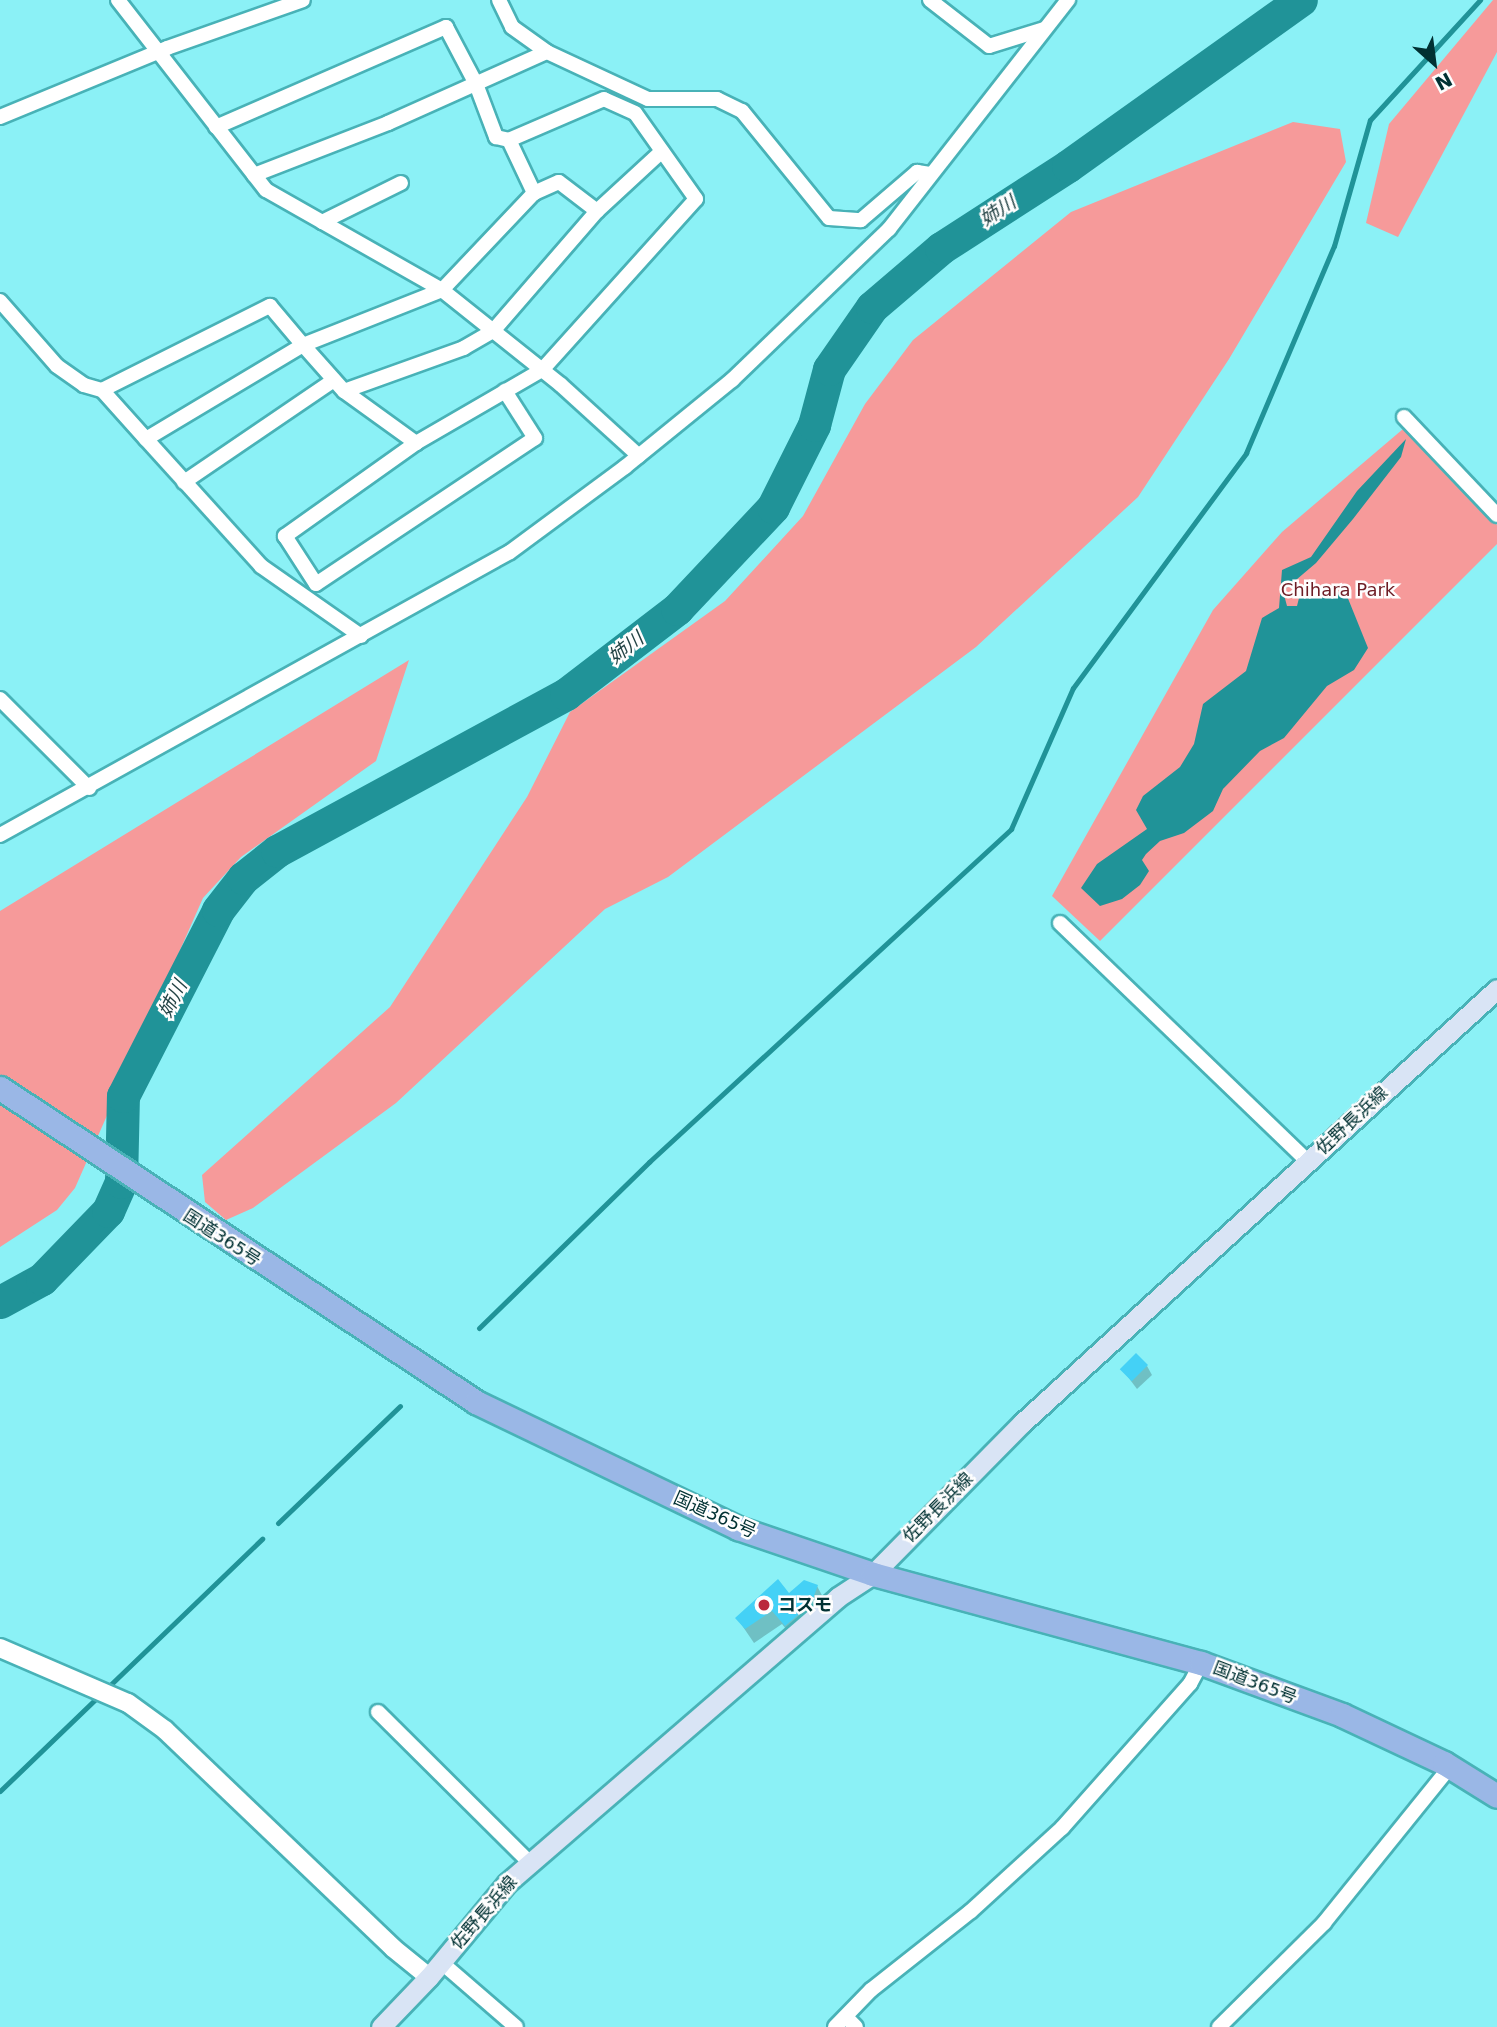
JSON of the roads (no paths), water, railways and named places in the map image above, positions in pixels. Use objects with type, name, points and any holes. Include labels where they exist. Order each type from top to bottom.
[{"type":"highway","name":"国道365号","points":[[0,1088],[179,1210],[476,1402],[738,1528],[873,1574],[1201,1663],[1342,1715],[1450,1767],[1497,1796]]},
{"type":"main road","name":"佐野長浜線","points":[[381,2027],[435,1970],[507,1883],[838,1597],[873,1574],[1022,1423],[1497,989]]},
{"type":"street","points":[[118,0],[267,190],[442,290],[542,370],[639,456]]},
{"type":"street","points":[[0,117],[157,53],[303,0]]},
{"type":"street","points":[[499,0],[512,27],[547,52],[648,99],[717,99],[742,111],[829,218],[861,220],[917,172],[930,174]]},
{"type":"street","points":[[930,0],[989,46],[1044,29]]},
{"type":"street","points":[[0,835],[510,552],[639,456],[732,380],[889,229],[1068,0]]},
{"type":"street","points":[[216,127],[446,27],[476,84],[496,137],[509,140],[604,99],[635,113],[696,199],[542,370],[505,391],[416,443],[285,536],[316,584],[535,439],[505,391]]},
{"type":"street","points":[[254,175],[547,52]]},
{"type":"street","points":[[509,140],[534,193]]},
{"type":"street","points":[[184,482],[339,385],[464,348],[493,331],[597,211],[662,151]]},
{"type":"street","points":[[146,439],[303,345],[442,290],[534,193],[559,182],[597,211]]},
{"type":"street","points":[[322,222],[401,183]]},
{"type":"street","points":[[0,301],[57,366],[84,385],[102,390],[261,566],[361,636]]},
{"type":"street","points":[[102,390],[270,306],[339,385],[416,443]]},
{"type":"street","points":[[1404,417],[1497,516]]},
{"type":"street","points":[[0,699],[89,788]]},
{"type":"street","points":[[1060,923],[1308,1162]]},
{"type":"street","points":[[0,1648],[128,1703],[165,1730],[393,1948],[435,1970],[516,2027]]},
{"type":"street","points":[[835,2027],[851,2022],[1062,1828],[1190,1684],[1201,1663]]},
{"type":"street","points":[[378,1712],[530,1863]]},
{"type":"street","points":[[1219,2027],[1324,1923],[1450,1767]]},
{"type":"water","points":[[1406,439],[1401,457],[1353,519],[1316,563],[1283,591],[1287,606],[1297,606],[1299,598],[1323,585],[1347,596],[1368,648],[1354,670],[1327,686],[1284,738],[1260,751],[1223,789],[1213,811],[1184,833],[1160,841],[1146,854],[1142,860],[1149,871],[1140,885],[1122,899],[1100,906],[1081,888],[1097,864],[1147,829],[1136,810],[1143,796],[1180,767],[1194,744],[1203,704],[1246,671],[1262,618],[1279,608],[1282,570],[1311,557],[1357,491]]},
{"type":"waterway","name":"姉川","points":[[0,1302],[42,1279],[108,1211],[121,1182],[123,1096],[218,910],[243,878],[277,851],[566,694],[677,609],[773,507],[814,425],[829,369],[872,307],[941,248],[1068,166],[1301,0]]},
{"type":"waterway","points":[[479,1328],[649,1162],[1011,829],[1073,688],[1246,453],[1334,246],[1370,120],[1480,0]]},
{"type":"waterway","points":[[278,1523],[400,1406]]},
{"type":"waterway","points":[[0,1791],[262,1539]]},
{"type":"place","name":"コスモ","points":[[764,1605]]},
{"type":"park label","name":"Chihara Park","points":[[1338,590]]}]
